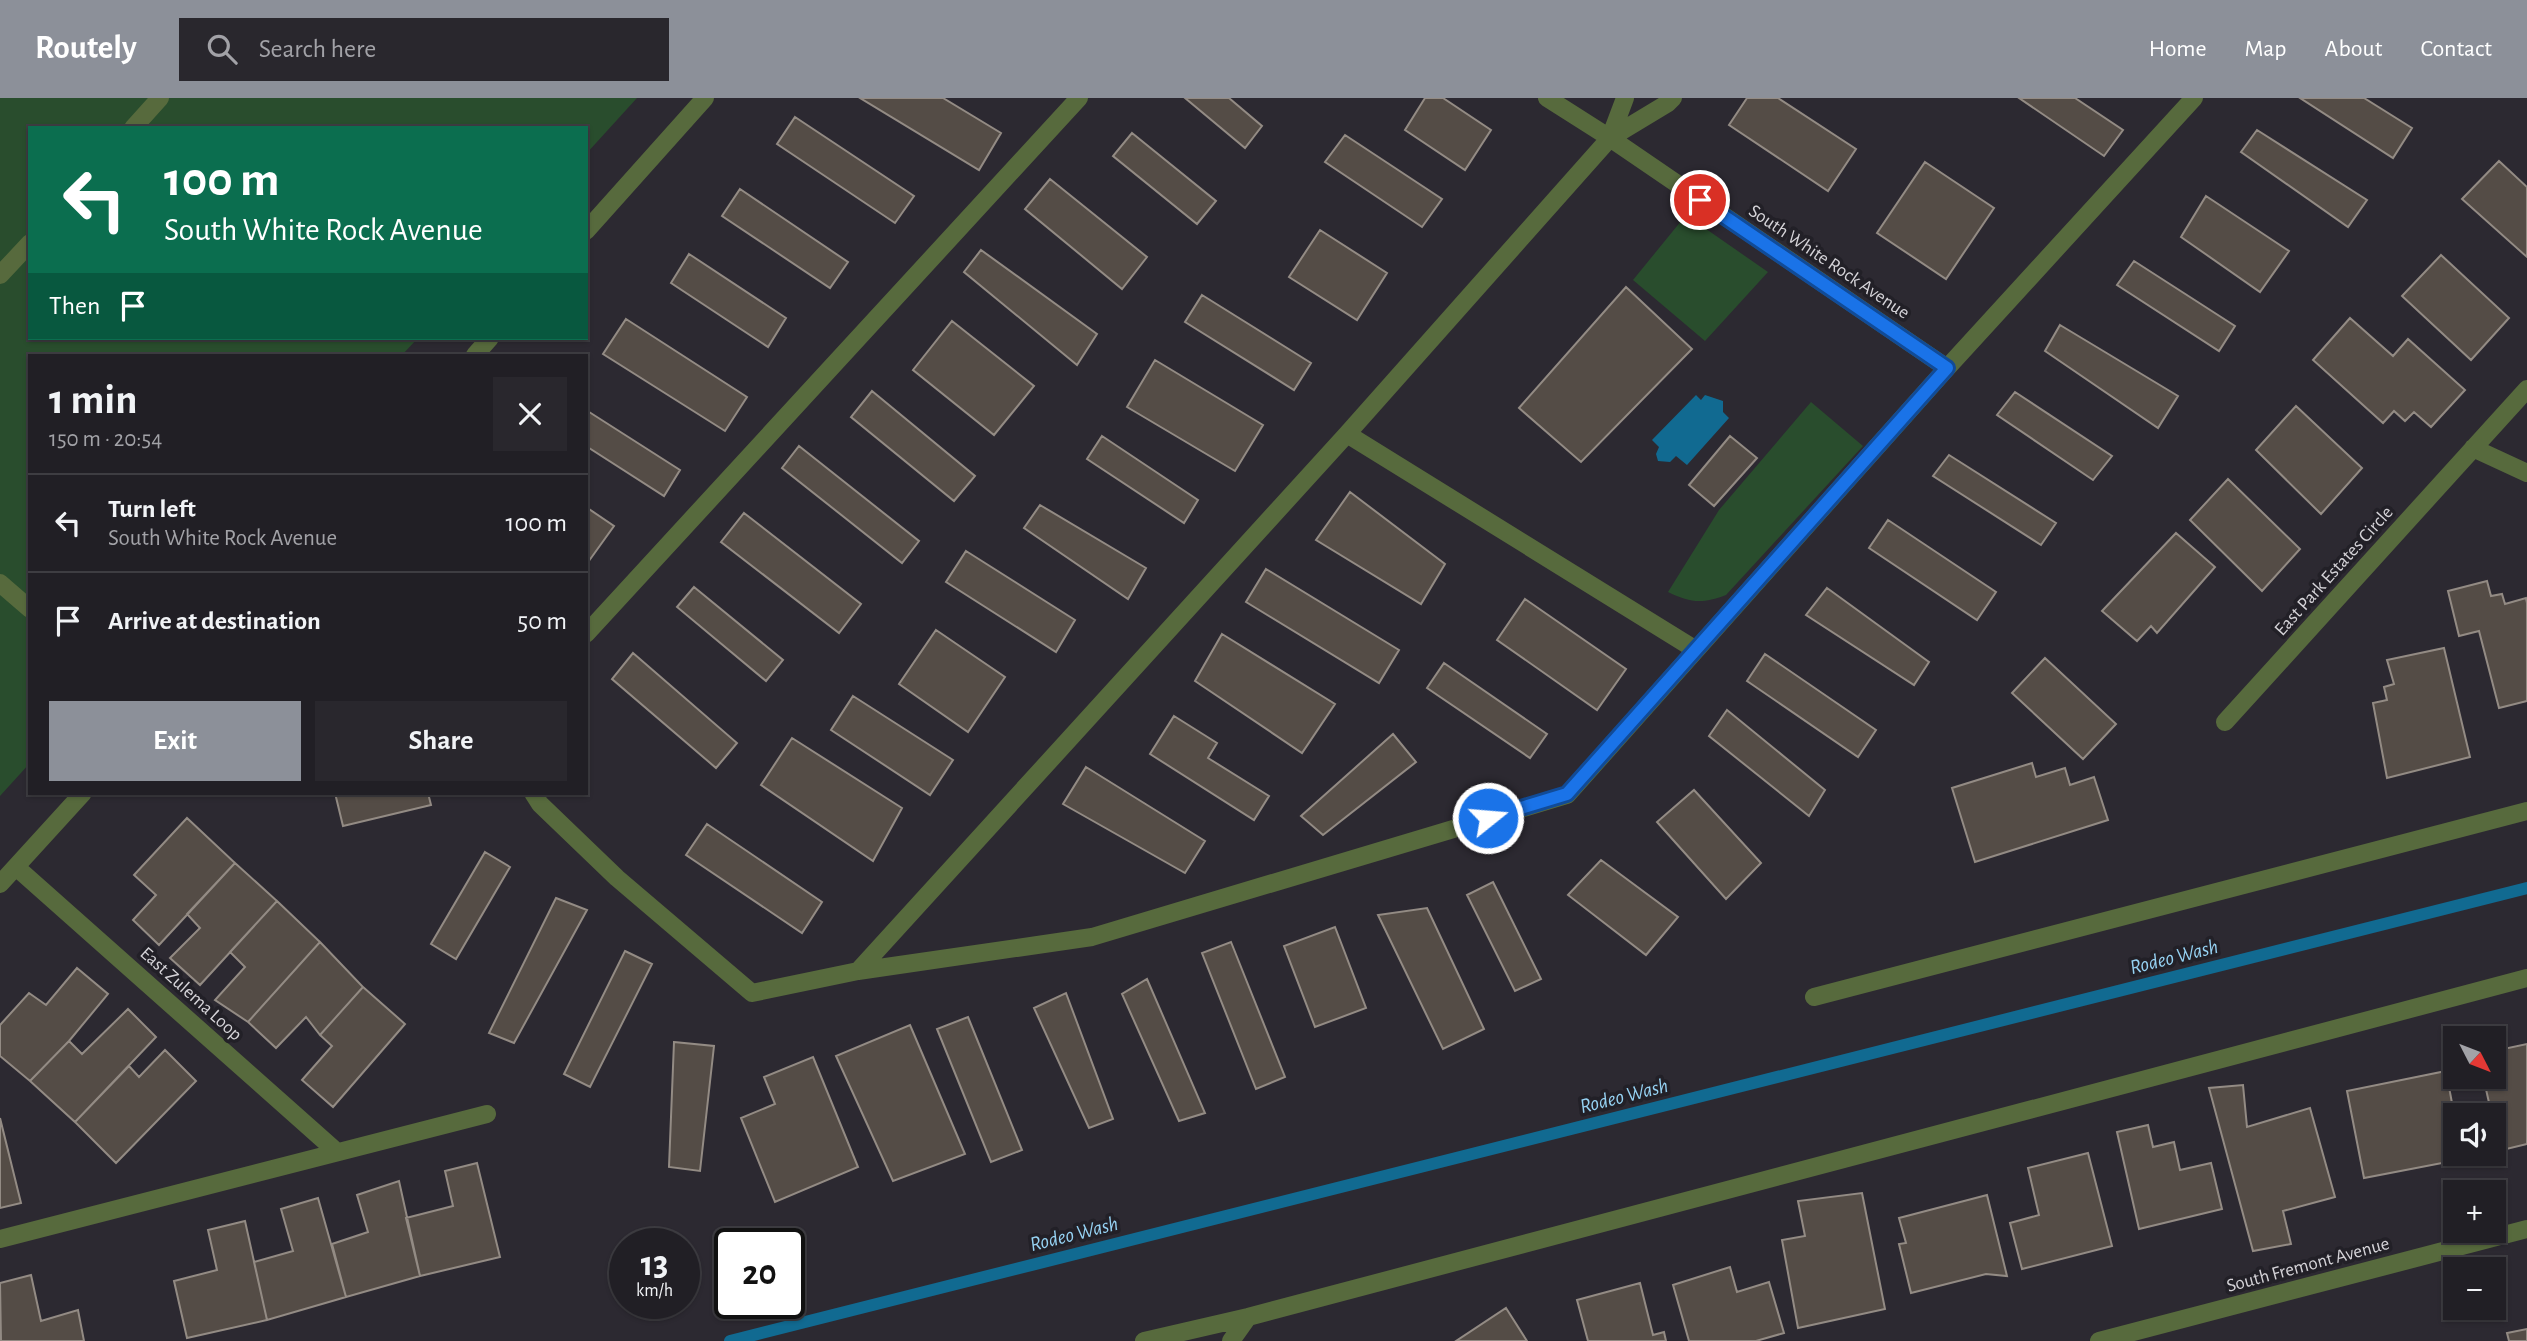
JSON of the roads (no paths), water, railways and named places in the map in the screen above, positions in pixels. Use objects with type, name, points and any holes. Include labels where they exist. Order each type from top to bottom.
[{"type":"street","points":[[135,126],[160,98]]},
{"type":"street","points":[[588,229],[705,98]]},
{"type":"street","points":[[588,632],[1079,98]]},
{"type":"street","name":"South White Rock Avenue","points":[[1547,98],[1947,368]]},
{"type":"street","points":[[1610,138],[1625,98]]},
{"type":"street","points":[[858,971],[1347,434],[1610,138],[1673,98]]},
{"type":"street","points":[[534,795],[540,804],[617,878],[752,993],[858,971],[1091,937],[1567,794],[1947,368],[2194,98]]},
{"type":"street","points":[[0,275],[28,245]]},
{"type":"street","points":[[476,354],[488,340]]},
{"type":"street","name":"East Park Estates Circle","points":[[2225,722],[2527,389]]},
{"type":"street","points":[[1347,434],[1696,650]]},
{"type":"street","points":[[2473,448],[2527,473]]},
{"type":"street","points":[[0,583],[28,607]]},
{"type":"street","points":[[0,884],[81,795]]},
{"type":"street","points":[[1814,997],[2527,811]]},
{"type":"street","name":"East Zulema Loop","points":[[16,867],[337,1152]]},
{"type":"street","points":[[1144,1341],[1248,1317],[2527,978]]},
{"type":"street","points":[[0,1239],[487,1114]]},
{"type":"street","name":"South Fremont Avenue","points":[[2099,1341],[2527,1229]]},
{"type":"street","points":[[1231,1341],[1248,1317]]},
{"type":"water","points":[[1696,395],[1701,400],[1705,395],[1723,401],[1723,412],[1729,418],[1687,465],[1676,456],[1670,462],[1658,461],[1656,454],[1659,447],[1652,440]]},
{"type":"waterway","name":"Rodeo Wash","points":[[730,1341],[2527,888]]}]
